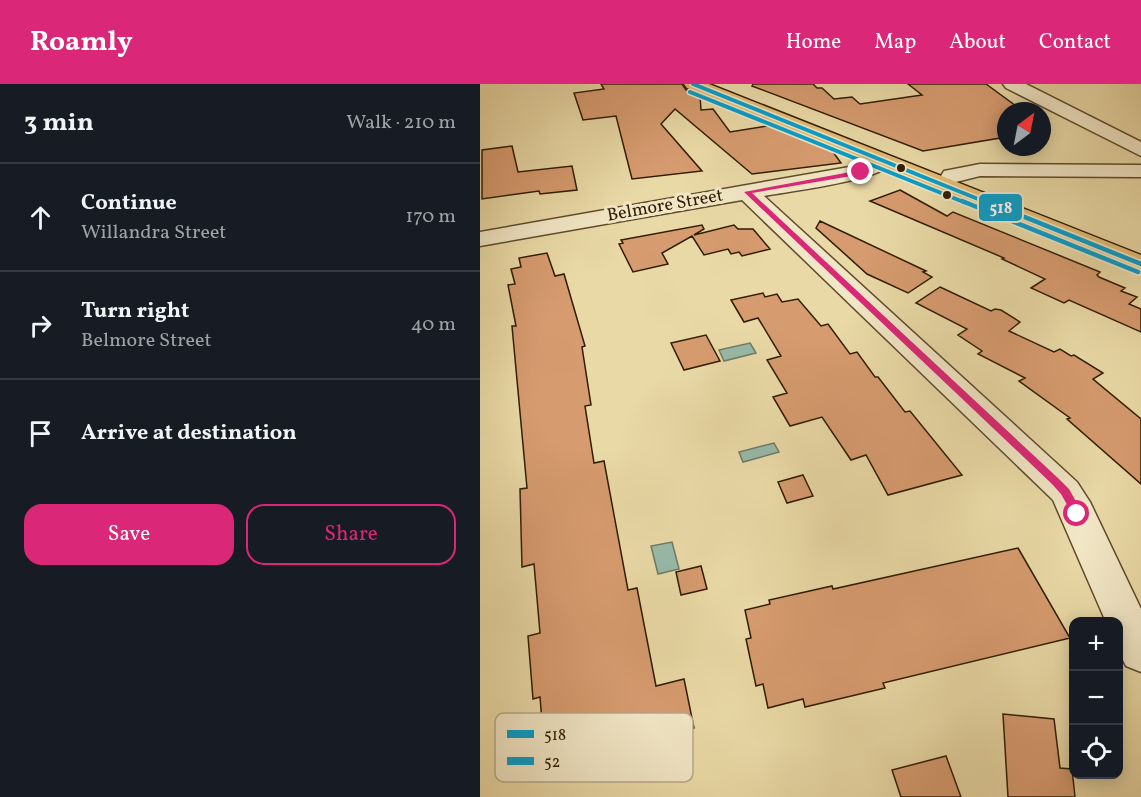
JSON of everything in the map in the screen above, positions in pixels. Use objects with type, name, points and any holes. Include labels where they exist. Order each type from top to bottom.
[{"type":"highway","points":[[693,84],[1141,264]]},
{"type":"highway","points":[[722,84],[952,176],[1141,243]]},
{"type":"street","points":[[1012,84],[1141,150]]},
{"type":"street","name":"Belmore Street","points":[[480,239],[861,172],[883,162]]},
{"type":"street","points":[[952,176],[980,170],[1141,171]]},
{"type":"street","points":[[747,192],[1065,491],[1141,653]]},
{"type":"shaded area","points":[[750,343],[756,353],[724,361],[719,350]]},
{"type":"shaded area","points":[[774,443],[779,452],[743,462],[739,452]]},
{"type":"shaded area","points":[[672,542],[679,569],[658,574],[651,546]]},
{"type":"building","points":[[601,84],[682,84],[686,90],[700,96],[701,110],[713,109],[730,132],[773,125],[831,149],[841,163],[752,174],[675,109],[661,124],[702,171],[632,179],[616,116],[583,120],[574,93],[604,89]]},
{"type":"building","points":[[753,84],[813,84],[817,88],[822,88],[834,99],[852,97],[860,104],[922,95],[908,84],[986,84],[1011,102],[997,102],[997,139],[923,151],[752,86]]},
{"type":"building","points":[[512,146],[518,172],[572,166],[577,190],[540,194],[539,191],[482,199],[482,150]]},
{"type":"building","points":[[900,190],[947,216],[953,212],[1100,272],[1097,275],[1099,277],[1125,288],[1121,291],[1137,297],[1129,304],[1141,309],[1141,332],[1069,300],[1064,303],[1031,288],[1045,279],[1002,259],[1004,258],[870,201]]},
{"type":"building","points":[[820,221],[926,271],[923,272],[932,277],[908,293],[867,274],[816,228]]},
{"type":"building","points":[[702,225],[704,229],[694,235],[734,225],[738,229],[753,229],[770,249],[742,256],[739,252],[731,254],[728,249],[704,255],[692,236],[662,253],[668,264],[633,272],[619,244],[623,243],[621,240]]},
{"type":"building","points":[[547,253],[555,276],[564,274],[585,346],[582,347],[591,405],[585,406],[594,463],[604,461],[628,590],[637,588],[656,686],[684,679],[691,713],[541,713],[540,697],[533,699],[528,636],[540,633],[534,564],[522,567],[520,489],[527,488],[512,326],[516,326],[508,285],[515,284],[511,269],[521,267],[519,258]]},
{"type":"building","points":[[940,287],[991,311],[1001,310],[1020,322],[1009,331],[1054,352],[1060,349],[1071,356],[1074,355],[1103,373],[1093,379],[1141,419],[1141,484],[1067,419],[1070,418],[1019,381],[1025,378],[978,354],[982,351],[958,335],[967,329],[916,303]]},
{"type":"building","points":[[763,293],[765,297],[777,294],[782,302],[798,299],[821,326],[828,324],[850,354],[857,352],[905,412],[910,411],[962,475],[888,495],[866,455],[851,460],[822,417],[790,426],[773,397],[787,393],[767,360],[781,356],[758,318],[744,322],[731,300]]},
{"type":"building","points":[[706,335],[720,361],[684,370],[671,343]]},
{"type":"building","points":[[803,475],[813,496],[787,503],[778,482]]},
{"type":"building","points":[[1018,548],[1069,638],[883,683],[885,688],[805,707],[803,699],[768,708],[763,684],[756,686],[746,639],[751,638],[745,610],[770,604],[769,600],[832,586],[833,589]]},
{"type":"building","points":[[701,566],[707,589],[681,595],[676,572]]},
{"type":"building","points":[[1003,714],[1054,719],[1060,768],[1069,769],[1069,779],[1073,779],[1075,797],[1008,797]]},
{"type":"building","points":[[946,756],[961,797],[901,797],[892,770]]},
{"type":"transit line","name":"518","points":[[693,84],[1141,264]]},
{"type":"transit line","name":"52","points":[[690,92],[1138,272]]},
{"type":"route","points":[[861,172],[747,192],[1055,481],[1065,491],[1077,514]]}]
